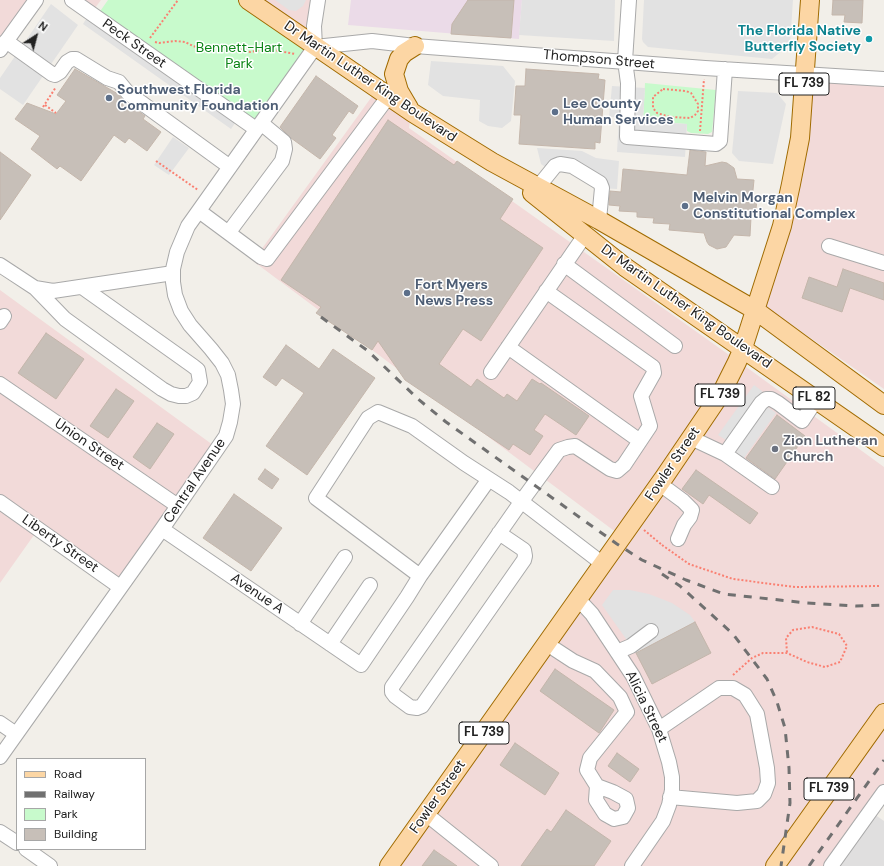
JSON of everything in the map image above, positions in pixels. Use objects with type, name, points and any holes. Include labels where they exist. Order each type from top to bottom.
[{"type":"main road","name":"Dr Martin Luther King Boulevard","points":[[248,0],[311,51],[492,162],[598,220],[755,310]]},
{"type":"main road","name":"Fowler Street","points":[[390,866],[660,484],[722,392],[743,348],[782,226],[800,138],[810,0]]},
{"type":"main road","points":[[413,113],[399,91],[394,74],[399,59],[404,53],[415,46]]},
{"type":"main road","name":"Dr Martin Luther King Boulevard","points":[[492,162],[625,267],[884,447]]},
{"type":"main road","points":[[585,235],[591,229],[602,230],[620,238],[687,280],[708,283]]},
{"type":"main road","name":"FL 82","points":[[755,310],[884,405]]},
{"type":"main road","name":"FL 739","points":[[775,866],[884,713]]},
{"type":"street","points":[[36,0],[3,46],[55,75],[60,72],[67,62],[72,59],[76,59],[106,78],[119,82],[128,93],[230,167]]},
{"type":"street","name":"Peck Street","points":[[72,0],[142,50],[284,142],[285,149],[282,161],[229,232]]},
{"type":"street","points":[[311,51],[318,0]]},
{"type":"street","points":[[629,0],[625,61],[628,83],[627,137],[716,144],[720,140],[726,69]]},
{"type":"street","name":"Thompson Street","points":[[311,51],[372,41],[415,46],[884,79]]},
{"type":"street","name":"Central Avenue","points":[[0,757],[162,529],[226,436],[233,404],[228,375],[222,362],[190,325],[181,311],[175,296],[173,282],[177,252],[182,238],[199,211],[311,51]]},
{"type":"street","points":[[199,211],[261,257],[267,259],[388,97]]},
{"type":"street","points":[[538,187],[555,166],[560,164],[572,166],[600,183],[602,188],[598,220]]},
{"type":"street","points":[[491,372],[585,235]]},
{"type":"street","points":[[829,246],[884,263]]},
{"type":"street","points":[[564,264],[675,346]]},
{"type":"street","points":[[0,265],[35,288],[65,319],[162,389],[179,396],[186,396],[193,393],[200,382],[198,370],[82,287]]},
{"type":"street","points":[[35,288],[53,291],[173,273]]},
{"type":"street","points":[[499,533],[524,550],[526,556],[524,560],[422,706],[417,708],[410,707],[395,696],[392,692],[392,687],[499,533],[560,450],[575,446],[610,469],[617,471],[624,465],[650,426],[642,396],[654,373],[653,367],[546,291]]},
{"type":"street","points":[[508,347],[640,441]]},
{"type":"street","name":"Union Street","points":[[0,384],[178,506]]},
{"type":"street","points":[[725,454],[761,403],[766,399],[771,399],[778,403],[802,420],[816,400]]},
{"type":"street","points":[[489,479],[420,576],[316,498],[368,418],[378,412],[412,426],[464,463],[489,479],[521,502],[603,564]]},
{"type":"street","points":[[691,438],[725,454],[772,487]]},
{"type":"street","points":[[660,484],[683,501],[692,510],[690,517],[684,525],[678,539]]},
{"type":"street","name":"Liberty Street","points":[[0,502],[120,587]]},
{"type":"street","name":"Avenue A","points":[[162,529],[361,665],[420,576]]},
{"type":"street","points":[[300,624],[345,557]]},
{"type":"street","points":[[330,644],[370,585]]},
{"type":"street","name":"Alicia Street","points":[[578,599],[592,614],[633,676],[659,729],[669,762],[672,777],[669,805],[663,821],[632,866]]},
{"type":"street","points":[[617,652],[631,646],[651,632]]},
{"type":"street","points":[[547,644],[573,661],[595,671],[620,697],[627,712]]},
{"type":"street","points":[[659,729],[719,688],[733,688],[745,695],[756,714],[767,768],[768,783],[764,794],[757,801],[737,803],[670,797]]},
{"type":"street","points":[[596,786],[587,770],[590,758],[627,712],[647,704]]},
{"type":"street","points":[[0,723],[16,734]]},
{"type":"street","points":[[831,866],[884,792]]},
{"type":"street","points":[[426,814],[490,866]]},
{"type":"street","points":[[0,832],[16,842]]},
{"type":"street","points":[[27,850],[50,866]]},
{"type":"path","points":[[142,50],[178,0]]},
{"type":"path","points":[[150,38],[154,42],[184,42],[209,50],[240,49],[250,52],[268,48],[311,51]]},
{"type":"path","points":[[700,133],[705,76]]},
{"type":"path","points":[[56,88],[44,106],[56,113]]},
{"type":"path","points":[[663,89],[686,90],[695,97],[698,108],[695,115],[690,118],[657,113],[653,108],[653,97],[663,89]]},
{"type":"path","points":[[156,161],[209,197]]},
{"type":"path","points":[[633,521],[689,564],[733,579],[795,587],[880,586]]},
{"type":"path","points":[[662,544],[669,545],[678,539]]},
{"type":"path","points":[[719,688],[752,658],[763,653],[787,653],[807,662],[825,667],[840,662],[847,646],[839,634],[812,627],[793,630],[786,638],[787,653]]},
{"type":"shaded area","points":[[0,0],[28,0],[0,39]]},
{"type":"shaded area","points":[[84,0],[101,0],[95,8]]},
{"type":"shaded area","points":[[260,0],[311,0],[308,33]]},
{"type":"shaded area","points":[[275,0],[306,0],[303,6],[296,11],[289,10]]},
{"type":"shaded area","points":[[351,0],[522,0],[519,39],[348,25]]},
{"type":"shaded area","points":[[522,0],[615,0],[614,41],[519,35]]},
{"type":"shaded area","points":[[644,0],[793,0],[790,44],[772,59],[648,47],[642,39]]},
{"type":"shaded area","points":[[51,4],[78,25],[23,105],[0,89],[0,78]]},
{"type":"shaded area","points":[[90,13],[239,117],[231,129],[83,24]]},
{"type":"shaded area","points":[[431,61],[503,66],[515,81],[511,121],[502,128],[488,126],[479,121],[480,100],[443,96],[428,85]]},
{"type":"shaded area","points":[[813,81],[884,86],[884,389],[763,305]]},
{"type":"shaded area","points":[[612,86],[645,88],[643,121],[687,124],[685,157],[617,152],[619,117],[609,117]]},
{"type":"shaded area","points":[[738,91],[777,93],[786,104],[773,164],[739,161],[732,153]]},
{"type":"shaded area","points":[[373,95],[410,120],[409,128],[732,357],[716,389],[617,533],[253,261]]},
{"type":"shaded area","points":[[173,137],[189,148],[169,175],[154,165]]},
{"type":"shaded area","points":[[537,148],[582,151],[596,158],[619,161],[617,189],[602,188],[572,166],[551,171],[541,164]]},
{"type":"shaded area","points":[[0,290],[213,445],[177,497],[0,376]]},
{"type":"shaded area","points":[[742,364],[884,467],[884,702],[768,866],[639,866],[678,775],[676,759],[665,726],[638,671],[587,598]]},
{"type":"shaded area","points":[[754,385],[762,391],[766,399],[762,403],[776,413],[744,458],[729,448],[732,444],[718,435]]},
{"type":"shaded area","points":[[0,393],[169,508],[119,578],[0,494]]},
{"type":"shaded area","points":[[0,511],[34,535],[0,583]]},
{"type":"shaded area","points":[[613,590],[630,590],[649,594],[672,603],[690,615],[695,622],[636,653],[602,605]]},
{"type":"shaded area","points":[[578,610],[586,618],[627,680],[653,732],[663,764],[665,790],[663,804],[647,835],[624,866],[397,866]]},
{"type":"shaded area","points":[[884,724],[884,794],[833,866],[783,866]]},
{"type":"shaded area","points":[[871,812],[884,821],[884,866],[833,866]]},
{"type":"green space","name":"Bennett-Hart Park","points":[[108,0],[248,0],[315,46],[256,129],[96,17]]},
{"type":"green space","points":[[645,83],[716,90],[712,132],[708,134],[691,133],[687,131],[687,124],[643,121]]},
{"type":"building","points":[[468,0],[514,0],[511,38],[451,34],[452,24]]},
{"type":"building","points":[[833,0],[863,0],[862,23],[844,22],[845,15],[832,15]]},
{"type":"building","points":[[75,69],[118,94],[123,100],[145,116],[143,119],[161,132],[147,151],[129,138],[125,143],[114,135],[81,181],[60,166],[57,169],[31,149],[40,136],[15,119],[27,103],[56,114],[66,101],[57,95]]},
{"type":"building","name":"Lee County Human Services","points":[[526,69],[599,74],[598,79],[605,80],[600,143],[595,142],[595,149],[519,144],[521,115],[514,115],[516,86],[525,86]]},
{"type":"building","points":[[316,76],[358,106],[353,114],[349,111],[332,135],[336,138],[320,159],[291,138],[280,127]]},
{"type":"building","name":"Fort Myers News Press","points":[[388,120],[454,165],[457,161],[513,199],[500,219],[543,248],[481,341],[463,329],[439,364],[471,387],[477,379],[504,398],[507,394],[517,401],[532,379],[540,384],[541,383],[589,416],[576,435],[545,414],[534,430],[543,436],[530,455],[513,444],[509,450],[405,380],[378,341],[372,350],[316,313],[321,307],[281,280]]},
{"type":"building","name":"Melvin Morgan Constitutional Complex","points":[[690,150],[706,152],[705,166],[722,162],[727,163],[734,168],[737,179],[754,180],[752,200],[757,200],[755,217],[751,217],[750,236],[734,235],[726,247],[717,249],[709,245],[704,233],[669,230],[670,224],[653,223],[654,218],[637,217],[637,212],[619,211],[620,206],[609,205],[610,191],[621,192],[623,169],[687,175]]},
{"type":"building","points":[[0,152],[31,175],[0,220]]},
{"type":"building","points":[[843,269],[884,283],[884,300],[850,288],[842,312],[802,298],[809,277],[837,287]]},
{"type":"building","points":[[46,333],[84,359],[56,399],[18,373]]},
{"type":"building","points":[[286,345],[319,369],[333,349],[375,378],[307,475],[266,446],[304,393],[282,378],[276,386],[263,377]]},
{"type":"building","points":[[116,389],[134,401],[108,438],[90,426]]},
{"type":"building","name":"Zion Lutheran Church","points":[[777,415],[805,436],[775,479],[746,458]]},
{"type":"building","points":[[157,423],[174,434],[150,469],[133,457]]},
{"type":"building","points":[[265,469],[279,479],[272,489],[258,479]]},
{"type":"building","points":[[696,470],[758,513],[750,524],[709,495],[703,504],[682,489]]},
{"type":"building","points":[[234,494],[282,528],[251,571],[203,538]]},
{"type":"building","points":[[695,622],[711,653],[652,684],[636,653]]},
{"type":"building","points":[[555,669],[614,710],[599,733],[540,691]]},
{"type":"building","points":[[515,743],[559,773],[545,795],[500,765]]},
{"type":"building","points":[[617,753],[639,769],[630,782],[608,766]]},
{"type":"building","points":[[566,810],[611,841],[594,866],[521,866],[547,829],[551,832]]},
{"type":"building","points":[[434,850],[457,866],[422,866]]},
{"type":"railway","points":[[321,317],[368,351],[418,399],[446,422],[617,544],[642,560],[686,580],[724,594],[807,603],[856,606],[884,605]]},
{"type":"railway","points":[[662,574],[680,586],[733,634],[767,679],[777,702],[785,728],[789,768],[790,803],[781,866]]},
{"type":"railway","points":[[809,866],[884,760]]},
{"type":"place","name":"The Florida Native Butterfly Society","points":[[869,39]]},
{"type":"place","name":"Southwest Florida Community Foundation","points":[[109,98]]},
{"type":"place","name":"Lee County Human Services","points":[[555,112]]},
{"type":"place","name":"Melvin Morgan Constitutional Complex","points":[[685,206]]},
{"type":"place","name":"Fort Myers News Press","points":[[407,293]]},
{"type":"place","name":"Zion Lutheran Church","points":[[775,449]]}]
